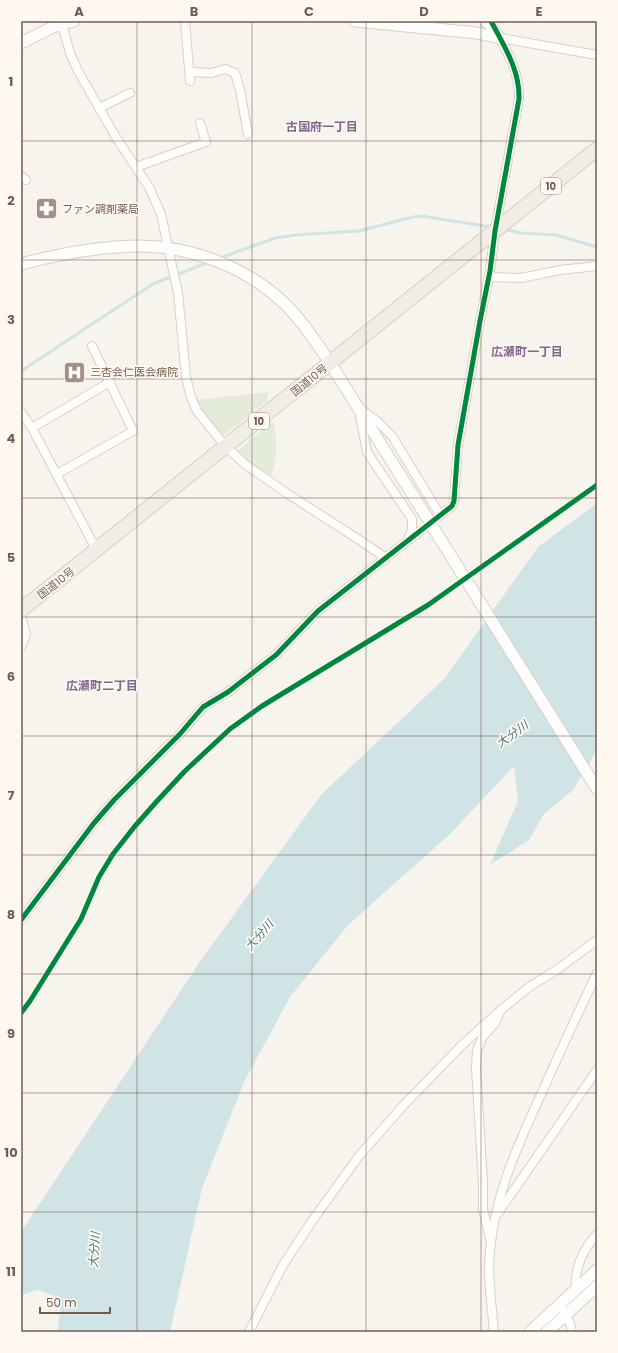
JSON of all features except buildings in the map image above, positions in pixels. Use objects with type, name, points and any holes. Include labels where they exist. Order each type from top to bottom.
[{"type":"highway","name":"国道10号","points":[[21,610],[226,447],[497,227],[596,153]]},
{"type":"street","points":[[21,43],[61,22],[74,21]]},
{"type":"street","points":[[185,21],[190,81]]},
{"type":"street","points":[[355,21],[462,32],[597,55]]},
{"type":"street","points":[[484,21],[500,38]]},
{"type":"street","points":[[358,407],[378,422],[392,436],[439,516],[452,506],[454,501],[458,445],[489,277],[518,106],[519,92],[516,72],[491,21]]},
{"type":"street","points":[[61,22],[74,64],[99,108],[151,191],[159,208],[164,224],[168,249],[176,281],[186,377],[191,397],[201,417],[226,447],[246,465],[386,558]]},
{"type":"street","points":[[190,72],[212,73],[225,69],[235,73],[240,90],[248,134]]},
{"type":"street","points":[[99,108],[130,93]]},
{"type":"street","points":[[136,167],[206,142],[200,123]]},
{"type":"street","points":[[21,264],[40,259],[111,248],[140,246],[168,249],[209,258],[221,263],[255,281],[286,305],[309,333],[330,363],[597,789]]},
{"type":"street","points":[[489,277],[521,278],[560,270],[597,266]]},
{"type":"street","points":[[57,474],[133,431],[92,346]]},
{"type":"street","points":[[32,428],[110,382]]},
{"type":"street","points":[[358,407],[368,452],[412,519],[412,530],[403,544]]},
{"type":"street","points":[[21,412],[32,428],[97,550]]},
{"type":"street","points":[[21,920],[94,823],[114,800],[180,734],[203,708],[228,692],[276,655],[318,610],[420,531]]},
{"type":"street","points":[[21,616],[26,634],[21,647]]},
{"type":"street","points":[[249,1332],[283,1265],[312,1221],[359,1156],[402,1107],[462,1045],[501,1010],[529,987],[558,970],[597,940]]},
{"type":"street","points":[[494,1332],[490,1286],[490,1251],[495,1217],[507,1171],[526,1125],[597,972]]},
{"type":"street","points":[[491,1243],[483,1210],[483,1176],[476,1068],[477,1050],[482,1038],[495,1023],[501,1010]]},
{"type":"street","points":[[495,1217],[597,1070]]},
{"type":"street","points":[[576,1289],[576,1277],[581,1257],[597,1234]]},
{"type":"street","points":[[530,1332],[597,1270]]},
{"type":"street","points":[[547,1332],[597,1286]]},
{"type":"street","points":[[560,1305],[566,1315],[572,1332]]},
{"type":"green space","points":[[268,392],[267,401],[221,437],[199,407],[196,400]]},
{"type":"green space","points":[[272,422],[274,423],[275,430],[276,451],[273,471],[270,478],[237,451]]},
{"type":"water","name":"大分川","points":[[597,503],[597,750],[573,790],[544,814],[529,840],[490,865],[518,801],[514,766],[450,834],[348,925],[290,997],[244,1082],[202,1188],[170,1332],[57,1332],[62,1299],[38,1290],[21,1295],[21,1232],[199,963],[321,795],[444,679],[538,547]]},
{"type":"waterway","points":[[220,258],[275,238],[295,235],[359,231],[413,217],[422,216],[491,227]]},
{"type":"waterway","points":[[503,229],[521,233],[556,235],[597,247]]},
{"type":"waterway","points":[[21,371],[153,284],[209,262]]},
{"type":"cycle path","points":[[21,920],[94,823],[114,800],[180,734],[203,707],[228,692],[276,655],[318,611],[452,506],[454,501],[458,445],[490,271],[495,231],[519,99],[519,88],[514,68],[491,21]]},
{"type":"cycle path","points":[[21,1013],[81,919],[99,877],[113,854],[135,826],[185,771],[230,729],[262,706],[428,605],[597,485]]},
{"type":"place","name":"ファン調剤薬局","points":[[47,209]]},
{"type":"place","name":"三杏会仁医会病院","points":[[75,372]]},
{"type":"district","name":"古国府一丁目","points":[[322,126]]},
{"type":"district","name":"広瀬町一丁目","points":[[527,351]]},
{"type":"district","name":"広瀬町二丁目","points":[[102,685]]}]
